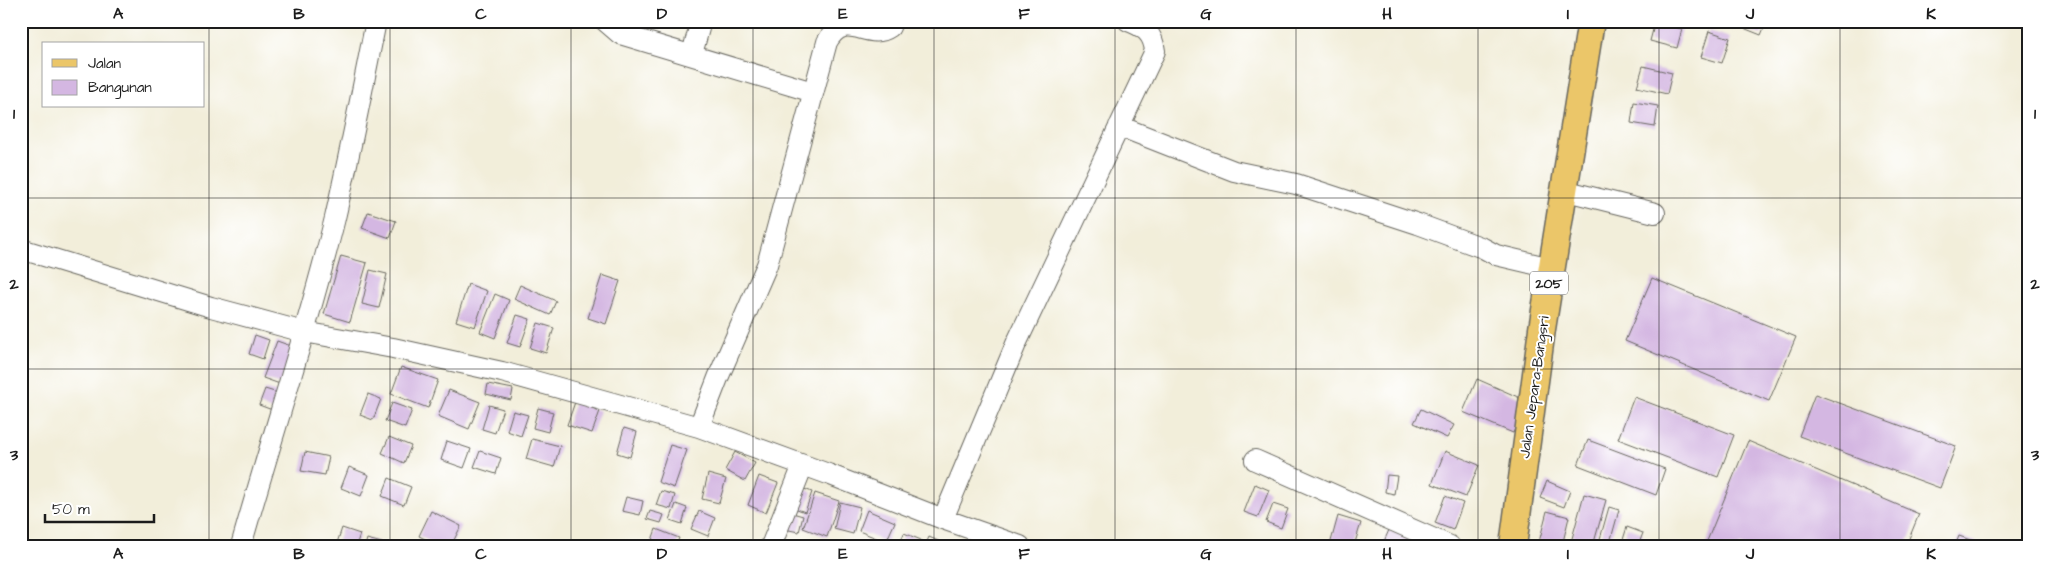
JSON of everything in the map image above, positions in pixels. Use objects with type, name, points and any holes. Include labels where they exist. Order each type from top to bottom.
[{"type":"main road","name":"Jalan Jepara-Bangsri","points":[[1513,546],[1551,268],[1590,21]]},
{"type":"street","points":[[241,546],[304,332],[334,218],[357,118],[376,21]]},
{"type":"street","points":[[605,21],[620,34],[692,54],[813,92]]},
{"type":"street","points":[[692,54],[701,21]]},
{"type":"street","points":[[699,427],[718,378],[767,266],[827,42],[838,28],[852,26],[870,31],[881,31],[890,27],[892,21]]},
{"type":"street","points":[[943,520],[1016,344],[1155,51],[1152,36],[1142,26],[1128,21]]},
{"type":"street","points":[[1119,126],[1234,170],[1296,184],[1418,224],[1483,248],[1496,255],[1551,268]]},
{"type":"street","points":[[1563,190],[1655,213]]},
{"type":"street","points":[[21,249],[211,307],[304,332],[393,348],[502,372],[699,427],[803,465],[943,520],[1020,546]]},
{"type":"street","points":[[1255,460],[1450,546]]},
{"type":"street","points":[[771,546],[803,465]]},
{"type":"building","points":[[1743,21],[1767,21],[1761,35],[1741,27]]},
{"type":"building","points":[[1655,22],[1682,29],[1677,48],[1650,41]]},
{"type":"building","points":[[1709,31],[1730,38],[1722,63],[1701,57]]},
{"type":"building","points":[[1643,66],[1672,73],[1667,94],[1637,87]]},
{"type":"building","points":[[1634,102],[1658,106],[1655,127],[1631,123]]},
{"type":"building","points":[[368,212],[396,221],[390,238],[362,228]]},
{"type":"building","points":[[341,256],[367,263],[350,322],[324,314]]},
{"type":"building","points":[[370,270],[387,274],[379,308],[362,304]]},
{"type":"building","points":[[602,275],[620,281],[606,324],[588,318]]},
{"type":"building","points":[[1652,278],[1796,337],[1769,401],[1625,341]]},
{"type":"building","points":[[468,284],[487,291],[475,327],[456,321]]},
{"type":"building","points":[[520,285],[556,301],[550,315],[514,299]]},
{"type":"building","points":[[495,294],[509,300],[495,338],[480,332]]},
{"type":"building","points":[[517,315],[530,319],[520,347],[507,343]]},
{"type":"building","points":[[538,323],[554,328],[546,353],[530,348]]},
{"type":"building","points":[[255,335],[269,340],[263,359],[249,354]]},
{"type":"building","points":[[277,341],[294,347],[280,384],[263,378]]},
{"type":"building","points":[[401,367],[438,380],[428,408],[391,394]]},
{"type":"building","points":[[1477,379],[1527,401],[1513,433],[1463,412]]},
{"type":"building","points":[[488,384],[513,389],[511,400],[486,394]]},
{"type":"building","points":[[265,389],[281,394],[275,411],[259,405]]},
{"type":"building","points":[[449,390],[480,402],[469,429],[438,416]]},
{"type":"building","points":[[368,394],[381,399],[373,420],[360,415]]},
{"type":"building","points":[[1815,394],[1956,446],[1940,488],[1799,436]]},
{"type":"building","points":[[1634,397],[1734,435],[1718,477],[1618,439]]},
{"type":"building","points":[[575,402],[600,411],[592,433],[567,425]]},
{"type":"building","points":[[392,403],[412,410],[405,428],[385,421]]},
{"type":"building","points":[[489,405],[503,409],[495,433],[482,429]]},
{"type":"building","points":[[538,408],[553,412],[548,432],[533,428]]},
{"type":"building","points":[[1421,409],[1454,425],[1447,438],[1414,423]]},
{"type":"building","points":[[513,411],[528,415],[521,436],[507,431]]},
{"type":"building","points":[[624,428],[637,432],[630,457],[617,453]]},
{"type":"building","points":[[389,437],[411,446],[404,463],[382,453]]},
{"type":"building","points":[[532,439],[560,446],[554,467],[526,459]]},
{"type":"building","points":[[1588,440],[1665,469],[1656,495],[1578,465]]},
{"type":"building","points":[[447,441],[471,449],[464,468],[441,460]]},
{"type":"building","points":[[1748,441],[1919,514],[1906,546],[1705,546]]},
{"type":"building","points":[[670,445],[687,450],[674,488],[658,482]]},
{"type":"building","points":[[480,451],[501,458],[496,474],[474,467]]},
{"type":"building","points":[[1445,451],[1479,465],[1466,497],[1432,484]]},
{"type":"building","points":[[305,452],[329,457],[325,475],[301,471]]},
{"type":"building","points":[[735,452],[755,463],[745,481],[725,470]]},
{"type":"building","points":[[349,467],[369,475],[361,496],[341,488]]},
{"type":"building","points":[[708,474],[726,479],[719,503],[702,499]]},
{"type":"building","points":[[1387,475],[1397,476],[1394,494],[1385,492]]},
{"type":"building","points":[[759,476],[778,483],[766,513],[748,505]]},
{"type":"building","points":[[389,478],[411,487],[404,505],[382,496]]},
{"type":"building","points":[[1547,481],[1570,491],[1564,507],[1540,498]]},
{"type":"building","points":[[1255,484],[1269,490],[1258,517],[1244,512]]},
{"type":"building","points":[[797,486],[812,492],[805,512],[789,506]]},
{"type":"building","points":[[661,491],[675,495],[671,509],[656,505]]},
{"type":"building","points":[[815,493],[839,501],[827,537],[803,528]]},
{"type":"building","points":[[1584,494],[1606,500],[1593,546],[1570,546]]},
{"type":"building","points":[[1445,496],[1463,503],[1453,530],[1435,523]]},
{"type":"building","points":[[626,497],[643,501],[640,515],[622,511]]},
{"type":"building","points":[[840,502],[860,507],[853,534],[834,529]]},
{"type":"building","points":[[676,504],[687,508],[682,524],[670,520]]},
{"type":"building","points":[[1273,504],[1288,509],[1281,528],[1266,522]]},
{"type":"building","points":[[1609,507],[1619,510],[1609,546],[1598,546]]},
{"type":"building","points":[[867,510],[895,522],[886,542],[859,531]]},
{"type":"building","points":[[431,511],[461,526],[451,546],[439,546],[419,536]]},
{"type":"building","points":[[650,511],[664,515],[661,523],[647,519]]},
{"type":"building","points":[[699,511],[715,518],[708,536],[691,529]]},
{"type":"building","points":[[1547,511],[1569,517],[1562,546],[1538,546]]},
{"type":"building","points":[[789,512],[803,516],[799,532],[784,529]]},
{"type":"building","points":[[1338,516],[1361,523],[1354,546],[1330,545]]},
{"type":"building","points":[[1627,527],[1643,533],[1638,546],[1621,546]]},
{"type":"building","points":[[342,528],[360,534],[356,546],[336,546]]},
{"type":"building","points":[[656,529],[679,538],[676,546],[658,546],[651,543]]},
{"type":"building","points":[[1389,530],[1413,539],[1410,546],[1382,546]]},
{"type":"building","points":[[904,533],[921,540],[918,546],[899,546]]},
{"type":"building","points":[[1959,536],[1985,545],[1985,546],[1955,546]]},
{"type":"building","points":[[929,537],[950,546],[925,546]]},
{"type":"building","points":[[367,539],[382,543],[381,546],[365,546]]}]
